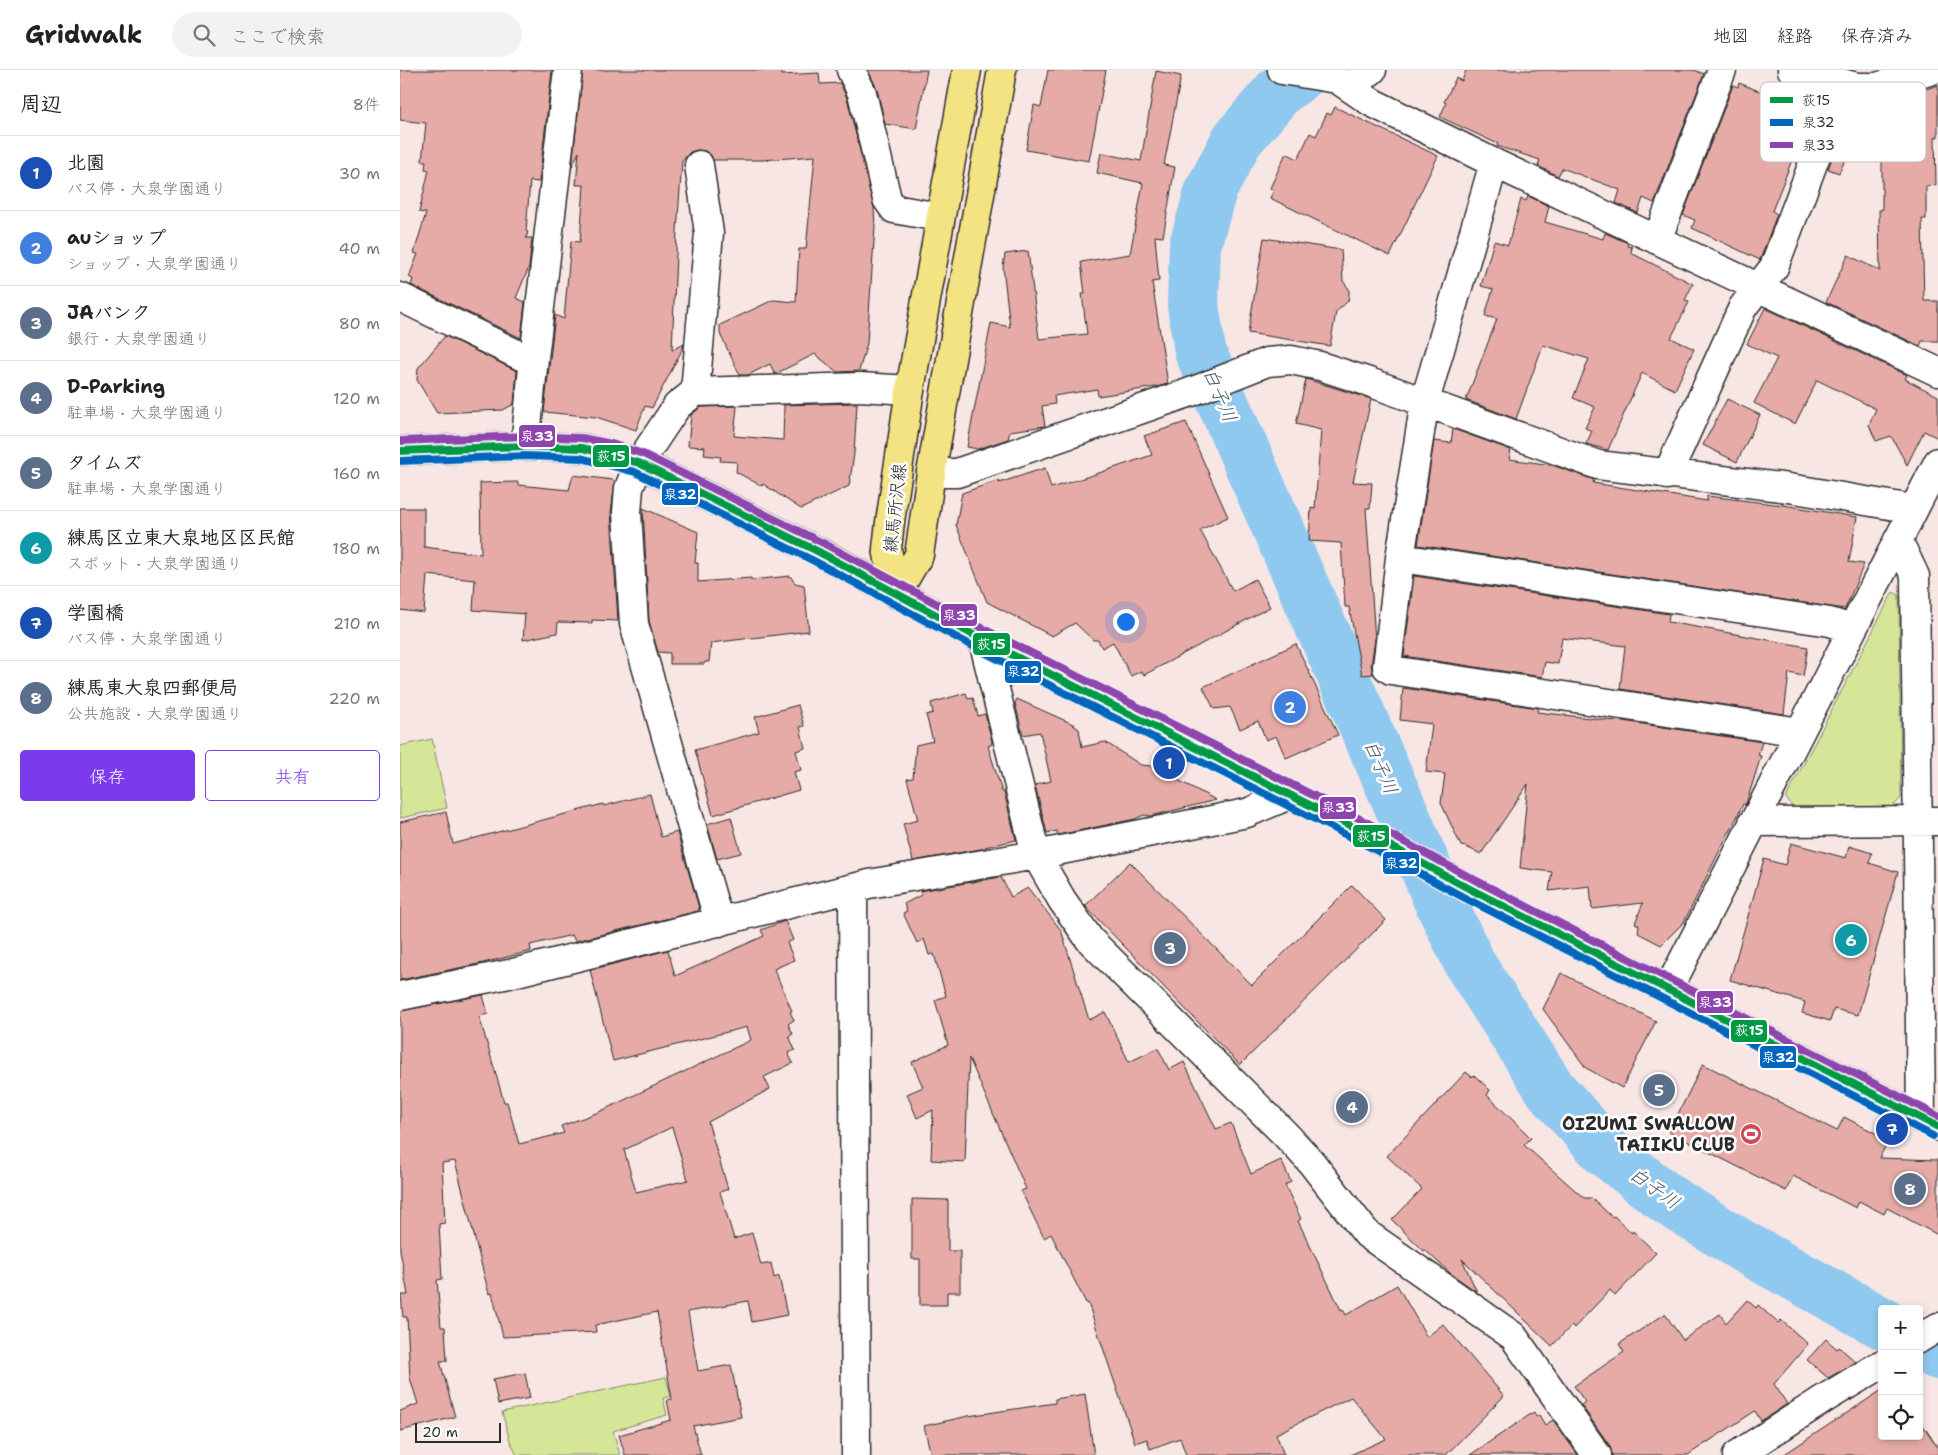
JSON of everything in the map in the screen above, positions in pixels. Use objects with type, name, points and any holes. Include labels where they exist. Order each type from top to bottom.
[{"type":"main road","name":"練馬所沢線","points":[[896,594],[887,549],[910,390],[967,70]]},
{"type":"main road","name":"練馬所沢線","points":[[896,594],[919,555],[931,473],[1002,70]]},
{"type":"street","points":[[525,446],[568,70]]},
{"type":"street","points":[[851,70],[862,93],[887,198],[894,209],[940,217]]},
{"type":"street","points":[[1282,70],[1341,82],[1371,102],[1494,163],[1759,286],[1938,372]]},
{"type":"street","points":[[1341,82],[1372,70]]},
{"type":"street","points":[[1657,240],[1722,70]]},
{"type":"street","points":[[1792,70],[1836,82]]},
{"type":"street","points":[[1893,82],[1932,70]]},
{"type":"street","points":[[1667,474],[1743,307],[1774,267],[1814,162]]},
{"type":"street","points":[[1494,163],[1425,401],[1400,558],[1386,667],[1391,670],[1800,732]]},
{"type":"street","points":[[695,392],[709,233],[699,165]]},
{"type":"street","points":[[400,297],[521,356],[534,358]]},
{"type":"street","points":[[931,473],[957,473],[1193,391],[1267,362],[1292,360],[1320,366],[1425,401],[1598,465],[1789,488],[1913,509]]},
{"type":"street","points":[[719,922],[634,624],[627,500],[628,488],[639,463],[677,406],[695,392],[860,387],[910,390]]},
{"type":"street","points":[[400,451],[525,446],[582,448],[639,463],[819,552],[983,640],[1930,1123],[1928,821],[1915,576],[1898,540]]},
{"type":"street","points":[[1668,990],[1752,822],[1938,462]]},
{"type":"street","points":[[1400,558],[1830,622],[1852,629]]},
{"type":"street","points":[[983,640],[1036,855],[1062,900],[1090,940],[1311,1162],[1367,1234],[1513,1336],[1597,1455]]},
{"type":"street","points":[[400,996],[509,974],[893,879],[1036,855],[1247,813],[1289,795]]},
{"type":"street","points":[[1752,822],[1928,821]]},
{"type":"street","points":[[853,888],[856,1455]]},
{"type":"street","points":[[1737,1455],[1878,1366]]},
{"type":"green space","points":[[1893,592],[1899,595],[1901,798],[1890,809],[1793,808],[1786,798]]},
{"type":"green space","points":[[432,739],[447,808],[400,818],[400,746]]},
{"type":"green space","points":[[666,1377],[671,1396],[663,1398],[667,1415],[613,1431],[620,1455],[517,1455],[510,1441],[502,1412]]},
{"type":"building","points":[[400,70],[552,70],[539,182],[530,181],[526,231],[528,232],[526,238],[532,238],[529,267],[516,298],[525,302],[521,338],[411,285],[413,279],[409,277],[418,254],[414,253],[426,213],[419,212],[429,170],[425,169],[426,161],[422,161],[426,123],[400,120]]},
{"type":"building","points":[[583,70],[782,70],[782,75],[819,73],[820,84],[840,83],[847,98],[874,208],[875,226],[867,343],[859,371],[837,372],[815,354],[775,374],[770,364],[748,375],[740,375],[720,334],[720,325],[773,300],[796,302],[799,249],[806,249],[815,156],[762,160],[713,160],[711,155],[705,151],[697,150],[690,152],[682,161],[677,231],[672,350],[684,344],[652,408],[645,406],[636,430],[596,417],[544,412],[555,315],[564,319],[571,241],[580,242],[584,185],[576,185],[579,152],[572,166]]},
{"type":"building","points":[[868,70],[927,70],[916,129],[885,124],[877,89]]},
{"type":"building","points":[[1048,70],[1106,70],[1089,161],[1026,150],[1034,105],[1041,107]]},
{"type":"building","points":[[1466,70],[1694,70],[1704,74],[1654,203],[1643,198],[1638,213],[1616,203],[1620,190],[1562,168],[1558,176],[1538,166],[1540,160],[1497,146],[1498,144],[1440,117],[1446,103],[1444,102],[1456,78],[1462,81]]},
{"type":"building","points":[[1156,71],[1181,76],[1164,165],[1175,167],[1163,237],[1155,236],[1159,281],[1152,282],[1168,384],[1098,396],[1097,389],[1054,396],[1055,404],[1042,406],[1045,426],[1010,431],[1008,439],[978,449],[967,447],[991,323],[1010,327],[1003,267],[1005,254],[1028,251],[1039,339],[1087,334],[1082,294],[1085,294],[1081,262],[1130,254],[1143,183],[1097,173],[1101,153],[1141,161]]},
{"type":"building","points":[[1739,83],[1760,91],[1760,162],[1791,162],[1772,211],[1777,214],[1760,260],[1692,228],[1695,220],[1683,215],[1733,85],[1738,87]]},
{"type":"building","points":[[1938,85],[1938,137],[1935,137],[1936,185],[1926,186],[1926,219],[1922,219],[1924,301],[1938,301],[1938,341],[1922,341],[1920,346],[1826,302],[1848,255],[1880,271],[1879,210],[1882,210],[1882,162],[1926,162],[1926,89]]},
{"type":"building","points":[[1335,107],[1438,156],[1390,256],[1270,198],[1274,190],[1270,188],[1286,153],[1298,159],[1310,133],[1316,136],[1327,113],[1331,115]]},
{"type":"building","points":[[1831,162],[1844,162],[1839,173],[1828,169]]},
{"type":"building","points":[[1528,196],[1549,206],[1545,222],[1603,239],[1605,233],[1628,243],[1627,246],[1632,247],[1631,253],[1693,284],[1685,300],[1689,302],[1671,338],[1694,349],[1675,390],[1642,373],[1608,450],[1586,444],[1592,431],[1585,428],[1595,407],[1573,398],[1589,359],[1543,345],[1516,419],[1466,400],[1497,319],[1485,316],[1493,289],[1481,286],[1494,241],[1508,245],[1521,199],[1526,201]]},
{"type":"building","points":[[1264,238],[1341,250],[1343,281],[1349,289],[1349,295],[1348,301],[1336,312],[1330,346],[1248,333]]},
{"type":"building","points":[[1765,308],[1907,375],[1905,379],[1938,396],[1938,438],[1924,431],[1907,465],[1891,436],[1876,441],[1869,425],[1876,409],[1817,380],[1795,424],[1754,403],[1777,358],[1747,344]]},
{"type":"building","points":[[445,336],[517,371],[514,404],[503,410],[437,413],[417,380],[418,368]]},
{"type":"building","points":[[1306,379],[1371,399],[1353,482],[1372,483],[1370,508],[1366,508],[1375,640],[1371,665],[1373,674],[1362,675],[1349,607],[1345,607],[1341,543],[1309,541],[1311,508],[1315,509],[1321,430],[1296,424]]},
{"type":"building","points":[[1727,399],[1760,415],[1737,462],[1703,445]]},
{"type":"building","points":[[857,403],[854,454],[849,486],[801,509],[763,484],[762,486],[736,472],[737,462],[720,461],[721,457],[704,455],[705,447],[688,446],[691,415],[701,407],[737,406],[734,436],[783,440],[784,405]]},
{"type":"building","points":[[1186,422],[1228,517],[1200,530],[1233,591],[1255,579],[1270,607],[1144,675],[1141,671],[1131,676],[1113,642],[1102,648],[1098,640],[1093,640],[1075,623],[1052,636],[987,602],[956,525],[962,493],[1045,468],[1051,488],[1099,473],[1152,455],[1144,436]]},
{"type":"building","points":[[1453,429],[1511,450],[1509,459],[1552,465],[1594,480],[1593,483],[1707,501],[1707,496],[1783,505],[1857,517],[1849,562],[1864,564],[1845,609],[1418,545],[1434,441],[1451,443]]},
{"type":"building","points":[[573,475],[613,480],[615,482],[611,513],[618,621],[592,620],[592,623],[558,622],[557,633],[523,640],[525,614],[473,610],[475,580],[427,575],[424,613],[400,610],[400,508],[424,508],[424,547],[481,554],[480,483],[518,482],[518,485],[569,490]]},
{"type":"building","points":[[643,508],[698,532],[695,563],[698,563],[698,582],[790,576],[795,583],[804,585],[809,631],[711,643],[709,662],[704,664],[670,664],[670,653],[658,652],[649,621]]},
{"type":"building","points":[[1414,576],[1669,614],[1668,622],[1808,647],[1803,676],[1789,673],[1784,714],[1620,689],[1625,646],[1562,638],[1558,664],[1545,662],[1542,677],[1404,656]]},
{"type":"building","points":[[1296,644],[1338,735],[1286,758],[1276,736],[1266,740],[1258,721],[1240,729],[1230,707],[1214,709],[1203,687]]},
{"type":"building","points":[[1403,688],[1538,708],[1537,712],[1616,720],[1762,742],[1758,755],[1761,756],[1747,801],[1745,805],[1743,804],[1684,922],[1661,945],[1638,933],[1639,925],[1635,923],[1643,903],[1592,909],[1590,886],[1549,891],[1552,872],[1520,868],[1528,784],[1481,854],[1461,846],[1441,803],[1445,774],[1426,772],[1432,724],[1400,720]]},
{"type":"building","points":[[966,693],[968,699],[973,698],[978,716],[985,714],[992,741],[991,745],[988,746],[1002,792],[1004,792],[1016,840],[986,848],[913,861],[903,824],[918,820],[907,779],[913,778],[916,745],[933,741],[926,715],[933,713],[931,703]]},
{"type":"building","points":[[1017,699],[1075,725],[1073,725],[1079,729],[1082,747],[1105,742],[1141,765],[1151,766],[1216,800],[1151,816],[1144,815],[1135,819],[1058,835],[1057,831],[1047,833],[1035,785],[1051,781],[1040,732],[1023,735],[1015,703]]},
{"type":"building","points":[[798,705],[804,726],[800,727],[805,748],[796,751],[801,770],[794,772],[799,790],[713,815],[695,750],[759,732],[755,717]]},
{"type":"building","points":[[650,794],[661,837],[677,832],[699,908],[698,911],[575,941],[572,935],[530,945],[531,951],[400,980],[400,822],[446,812],[453,844],[603,804],[604,806]]},
{"type":"building","points":[[731,817],[741,853],[717,859],[707,824]]},
{"type":"building","points":[[1791,843],[1846,858],[1849,846],[1872,853],[1869,863],[1898,872],[1858,1015],[1834,1009],[1830,1021],[1802,1013],[1805,1002],[1730,980],[1764,859],[1785,865]]},
{"type":"building","points":[[1130,862],[1252,985],[1352,885],[1386,920],[1240,1065],[1085,906]]},
{"type":"building","points":[[1001,877],[1011,897],[1028,888],[1061,930],[1089,1020],[1105,1012],[1129,1062],[1158,1048],[1169,1070],[1184,1062],[1216,1129],[1231,1123],[1251,1174],[1281,1160],[1291,1182],[1285,1185],[1301,1219],[1298,1221],[1341,1310],[1343,1309],[1346,1315],[1397,1285],[1427,1337],[1443,1324],[1504,1396],[1446,1455],[1350,1455],[1386,1439],[1351,1397],[1276,1434],[1284,1455],[1186,1455],[1180,1438],[1150,1449],[1147,1439],[1135,1443],[1088,1303],[1086,1303],[1051,1234],[1044,1238],[1021,1191],[1026,1189],[969,1058],[965,1162],[931,1160],[933,1110],[917,1118],[907,1094],[923,1087],[912,1062],[948,1045],[935,1000],[946,996],[934,954],[929,955],[924,939],[917,943],[903,913],[907,911],[904,904],[921,895],[920,891]]},
{"type":"building","points":[[785,921],[793,940],[787,943],[794,960],[774,969],[794,1020],[788,1024],[793,1034],[789,1036],[795,1050],[788,1053],[793,1063],[764,1077],[770,1089],[708,1122],[728,1189],[720,1192],[734,1239],[752,1233],[761,1265],[771,1263],[774,1278],[779,1276],[787,1315],[752,1322],[748,1301],[688,1312],[698,1371],[731,1365],[741,1417],[693,1426],[701,1455],[625,1455],[619,1435],[671,1420],[667,1400],[672,1399],[657,1312],[595,1325],[596,1332],[503,1337],[492,1293],[489,1294],[455,1161],[442,1163],[445,1223],[439,1224],[442,1279],[437,1280],[441,1327],[445,1327],[447,1361],[440,1361],[455,1417],[400,1431],[400,1411],[418,1404],[410,1378],[407,1317],[403,1317],[401,1295],[408,1295],[400,1250],[400,1011],[483,995],[488,1014],[479,1016],[504,1102],[507,1102],[519,1144],[564,1133],[561,1126],[599,1112],[751,1040],[747,1027],[613,1061],[590,970],[668,950],[675,976],[764,936],[761,930]],"holes":[[[672,1127],[688,1180],[636,1192],[624,1150]]]},
{"type":"building","points":[[1561,973],[1656,1021],[1622,1088],[1586,1068],[1543,1009]]},
{"type":"building","points":[[1703,1064],[1837,1131],[1844,1117],[1889,1140],[1879,1158],[1938,1160],[1938,1235],[1887,1208],[1884,1214],[1859,1201],[1856,1208],[1793,1176],[1786,1191],[1669,1132]]},
{"type":"building","points":[[1466,1072],[1472,1077],[1474,1075],[1490,1090],[1487,1095],[1531,1138],[1524,1145],[1584,1198],[1592,1198],[1612,1217],[1614,1216],[1632,1233],[1633,1231],[1656,1253],[1615,1296],[1610,1290],[1574,1328],[1572,1325],[1552,1346],[1462,1259],[1477,1292],[1424,1251],[1392,1220],[1422,1189],[1387,1156]]},
{"type":"building","points":[[912,1199],[948,1200],[948,1251],[960,1251],[960,1292],[947,1292],[947,1305],[920,1305],[920,1259],[912,1259]]},
{"type":"building","points":[[1747,1300],[1756,1308],[1758,1305],[1778,1323],[1781,1320],[1808,1344],[1774,1384],[1787,1404],[1761,1421],[1755,1411],[1688,1455],[1612,1455],[1610,1446],[1581,1405],[1585,1402],[1574,1386],[1624,1352],[1619,1344],[1665,1314],[1683,1340],[1720,1314],[1726,1323]]},
{"type":"building","points":[[1826,1339],[1837,1349],[1839,1347],[1856,1362],[1828,1378],[1807,1360]]},
{"type":"building","points":[[525,1373],[530,1398],[498,1404],[493,1379]]},
{"type":"building","points":[[1878,1393],[1878,1440],[1923,1440],[1923,1425],[1938,1448],[1938,1455],[1783,1455]]},
{"type":"building","points":[[1085,1394],[1094,1455],[931,1455],[924,1426],[968,1416],[1055,1403],[1055,1399]]},
{"type":"building","points":[[1534,1412],[1536,1417],[1539,1415],[1545,1425],[1553,1420],[1578,1455],[1470,1455]]},
{"type":"waterway","name":"白子川","points":[[1307,70],[1279,91],[1237,140],[1211,190],[1195,245],[1193,305],[1200,351],[1400,806],[1437,895],[1471,966],[1551,1090],[1605,1151],[1670,1201],[1744,1247],[1878,1321]]},
{"type":"waterway","name":"白子川","points":[[1923,1346],[1938,1354]]},
{"type":"transit line","name":"泉33","points":[[400,441],[525,436],[582,438],[612,444],[643,454],[823,543],[988,631],[1380,829],[1475,880],[1938,1116]]},
{"type":"transit line","name":"荻15","points":[[400,451],[525,446],[582,448],[639,463],[819,552],[983,640],[1375,838],[1470,889],[1938,1127]]},
{"type":"transit line","name":"泉32","points":[[400,461],[525,456],[581,458],[635,472],[814,561],[978,649],[1370,847],[1465,898],[1933,1136]]},
{"type":"place","name":"auショップ","points":[[1290,707]]},
{"type":"place","name":"北園","points":[[1169,763]]},
{"type":"place","name":"練馬区立東大泉地区区民館","points":[[1851,940]]},
{"type":"place","name":"JAバンク","points":[[1170,948]]},
{"type":"place","name":"タイムズ","points":[[1659,1090]]},
{"type":"place","name":"D-Parking","points":[[1352,1107]]},
{"type":"place","name":"学園橋","points":[[1892,1129]]},
{"type":"place","name":"OIZUMI SWALLOW TAIIKU CLUB","points":[[1751,1134]]},
{"type":"place","name":"練馬東大泉四郵便局","points":[[1910,1189]]}]
